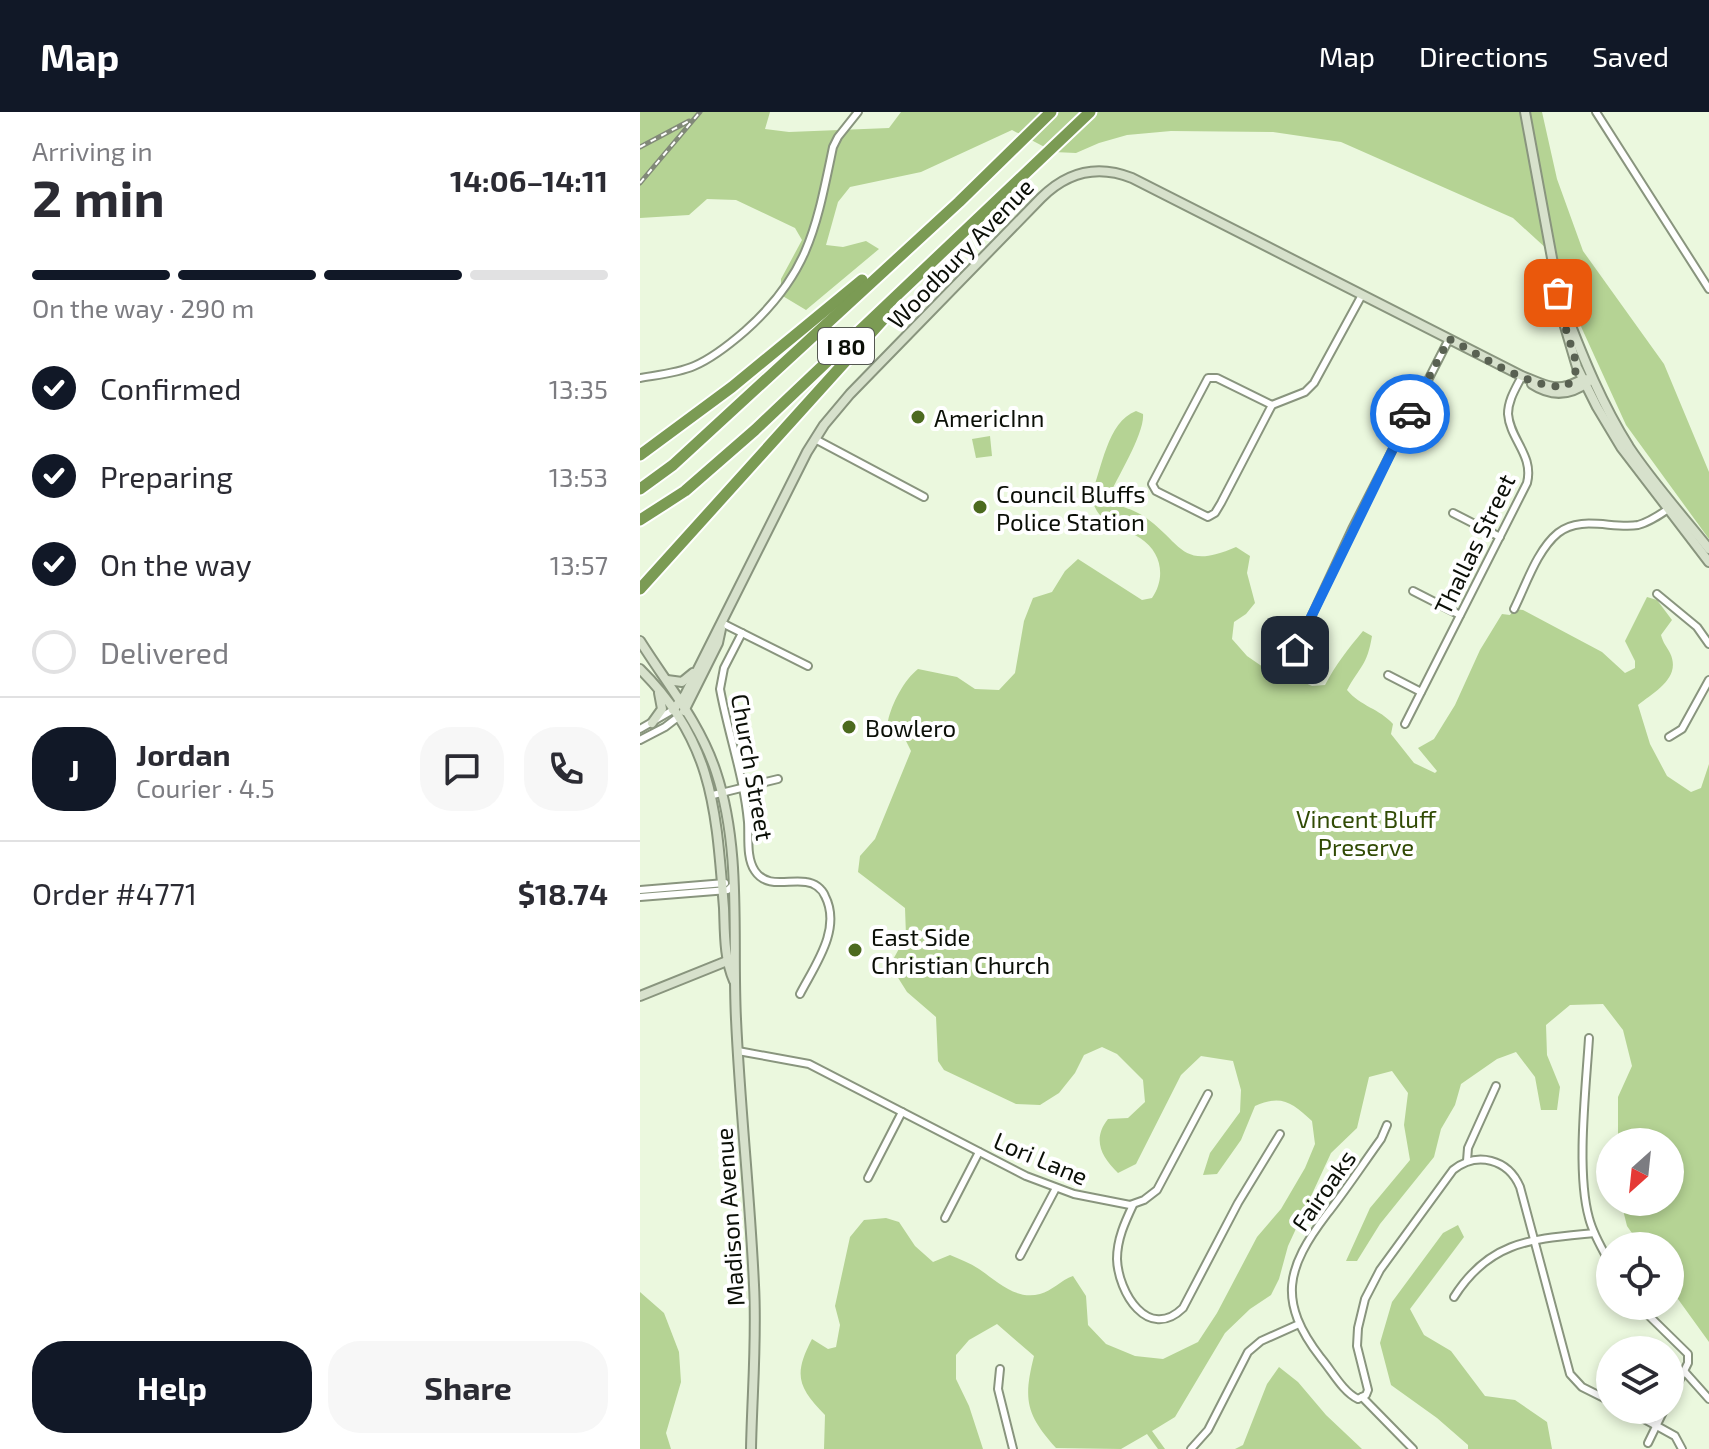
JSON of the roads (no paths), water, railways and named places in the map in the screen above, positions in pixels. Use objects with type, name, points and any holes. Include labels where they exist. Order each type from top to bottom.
[{"type":"highway","name":"I 80","points":[[640,489],[673,465],[959,202],[1051,112]]},
{"type":"highway","name":"I 80","points":[[640,520],[685,491],[755,430],[1090,112]]},
{"type":"highway","points":[[640,455],[742,380],[959,202]]},
{"type":"highway","points":[[640,589],[936,261]]},
{"type":"highway","points":[[640,582],[660,564]]},
{"type":"main road","points":[[1525,112],[1564,323],[1577,365],[1709,562]]},
{"type":"main road","name":"Woodbury Avenue","points":[[683,705],[700,662],[814,439],[850,394],[1063,179],[1081,173],[1108,171],[1132,178],[1548,392],[1563,394],[1570,389],[1592,398]]},
{"type":"main road","points":[[1558,293],[1592,398],[1621,447],[1709,549]]},
{"type":"main road","points":[[1570,389],[1577,365]]},
{"type":"main road","points":[[1570,389],[1586,381]]},
{"type":"main road","name":"Woodbury Avenue","points":[[675,713],[683,705],[718,643],[722,623]]},
{"type":"main road","name":"Madison Avenue","points":[[640,641],[683,705],[709,753],[728,828],[732,959]]},
{"type":"main road","points":[[664,678],[673,683],[682,682],[700,662]]},
{"type":"main road","name":"Madison Avenue","points":[[640,669],[656,685],[675,713],[717,793],[722,886],[734,982],[754,1287],[751,1449]]},
{"type":"main road","points":[[652,723],[662,709],[656,685]]},
{"type":"main road","points":[[641,994],[732,959]]},
{"type":"street","points":[[640,378],[692,367],[711,357],[738,337],[779,298],[799,269],[816,223],[833,147],[858,112]]},
{"type":"street","points":[[1596,112],[1709,289]]},
{"type":"street","points":[[1272,405],[1217,378],[1208,378],[1153,482],[1156,491],[1205,517],[1213,515],[1272,405],[1305,392],[1314,383],[1362,295]]},
{"type":"street","points":[[1283,677],[1352,529],[1449,339]]},
{"type":"street","name":"Thallas Street","points":[[1405,724],[1529,475],[1528,462],[1508,413],[1522,376]]},
{"type":"street","points":[[814,439],[924,497]]},
{"type":"street","points":[[1514,609],[1549,542],[1565,528],[1590,524],[1635,525],[1651,520],[1670,507]]},
{"type":"street","points":[[1453,513],[1500,537]]},
{"type":"street","points":[[1413,591],[1460,615]]},
{"type":"street","points":[[1657,594],[1697,627],[1709,644]]},
{"type":"street","points":[[722,623],[808,666]]},
{"type":"street","name":"Church Street","points":[[742,633],[720,683],[742,787],[751,859],[756,872],[772,882],[812,883],[827,899],[829,936],[800,994]]},
{"type":"street","points":[[1388,675],[1421,692]]},
{"type":"street","points":[[1669,737],[1682,729],[1709,680]]},
{"type":"street","points":[[640,729],[675,713]]},
{"type":"street","points":[[640,740],[657,732],[675,713]]},
{"type":"street","points":[[717,793],[778,779]]},
{"type":"street","points":[[640,897],[722,886]]},
{"type":"street","points":[[640,890],[732,886]]},
{"type":"street","points":[[1589,1038],[1584,1167],[1587,1209],[1596,1237]]},
{"type":"street","name":"Lori Lane","points":[[738,1051],[809,1064],[1056,1188],[1107,1202],[1133,1205]]},
{"type":"street","points":[[1467,1161],[1468,1148],[1496,1086]]},
{"type":"street","points":[[1208,1094],[1159,1186],[1149,1198],[1133,1205],[1119,1238],[1117,1257],[1121,1282],[1130,1300],[1143,1314],[1156,1319],[1170,1318],[1183,1308],[1238,1203],[1280,1134]]},
{"type":"street","points":[[868,1178],[902,1112]]},
{"type":"street","name":"Fairoaks","points":[[1299,1324],[1292,1291],[1298,1259],[1315,1228],[1381,1139],[1387,1125]]},
{"type":"street","points":[[945,1218],[979,1152]]},
{"type":"street","points":[[1191,1449],[1208,1430],[1248,1352],[1261,1341],[1299,1324],[1307,1340],[1347,1392],[1356,1398],[1362,1397],[1368,1390],[1358,1354],[1357,1336],[1372,1284],[1449,1174],[1475,1159],[1493,1161],[1513,1175],[1520,1187],[1567,1368],[1582,1387],[1596,1394]]},
{"type":"street","points":[[1020,1256],[1056,1188]]},
{"type":"street","points":[[1454,1297],[1471,1273],[1492,1256],[1534,1239],[1594,1233]]},
{"type":"street","points":[[1654,1320],[1670,1336]]},
{"type":"street","points":[[1684,1349],[1688,1357],[1684,1371],[1709,1399]]},
{"type":"street","points":[[1000,1369],[998,1389],[1013,1449]]},
{"type":"street","points":[[1362,1397],[1413,1449]]},
{"type":"street","points":[[1648,1443],[1657,1424],[1675,1436],[1682,1449]]},
{"type":"railway","points":[[640,183],[700,112]]},
{"type":"railway","points":[[640,147],[689,121]]},
{"type":"place","name":"AmericInn","points":[[918,417]]},
{"type":"place","name":"Council Bluffs Police Station","points":[[980,507]]},
{"type":"place","name":"Bowlero","points":[[849,727]]},
{"type":"place","name":"East Side Christian Church","points":[[855,950]]},
{"type":"park label","name":"Vincent Bluff Preserve","points":[[1366,832]]}]
